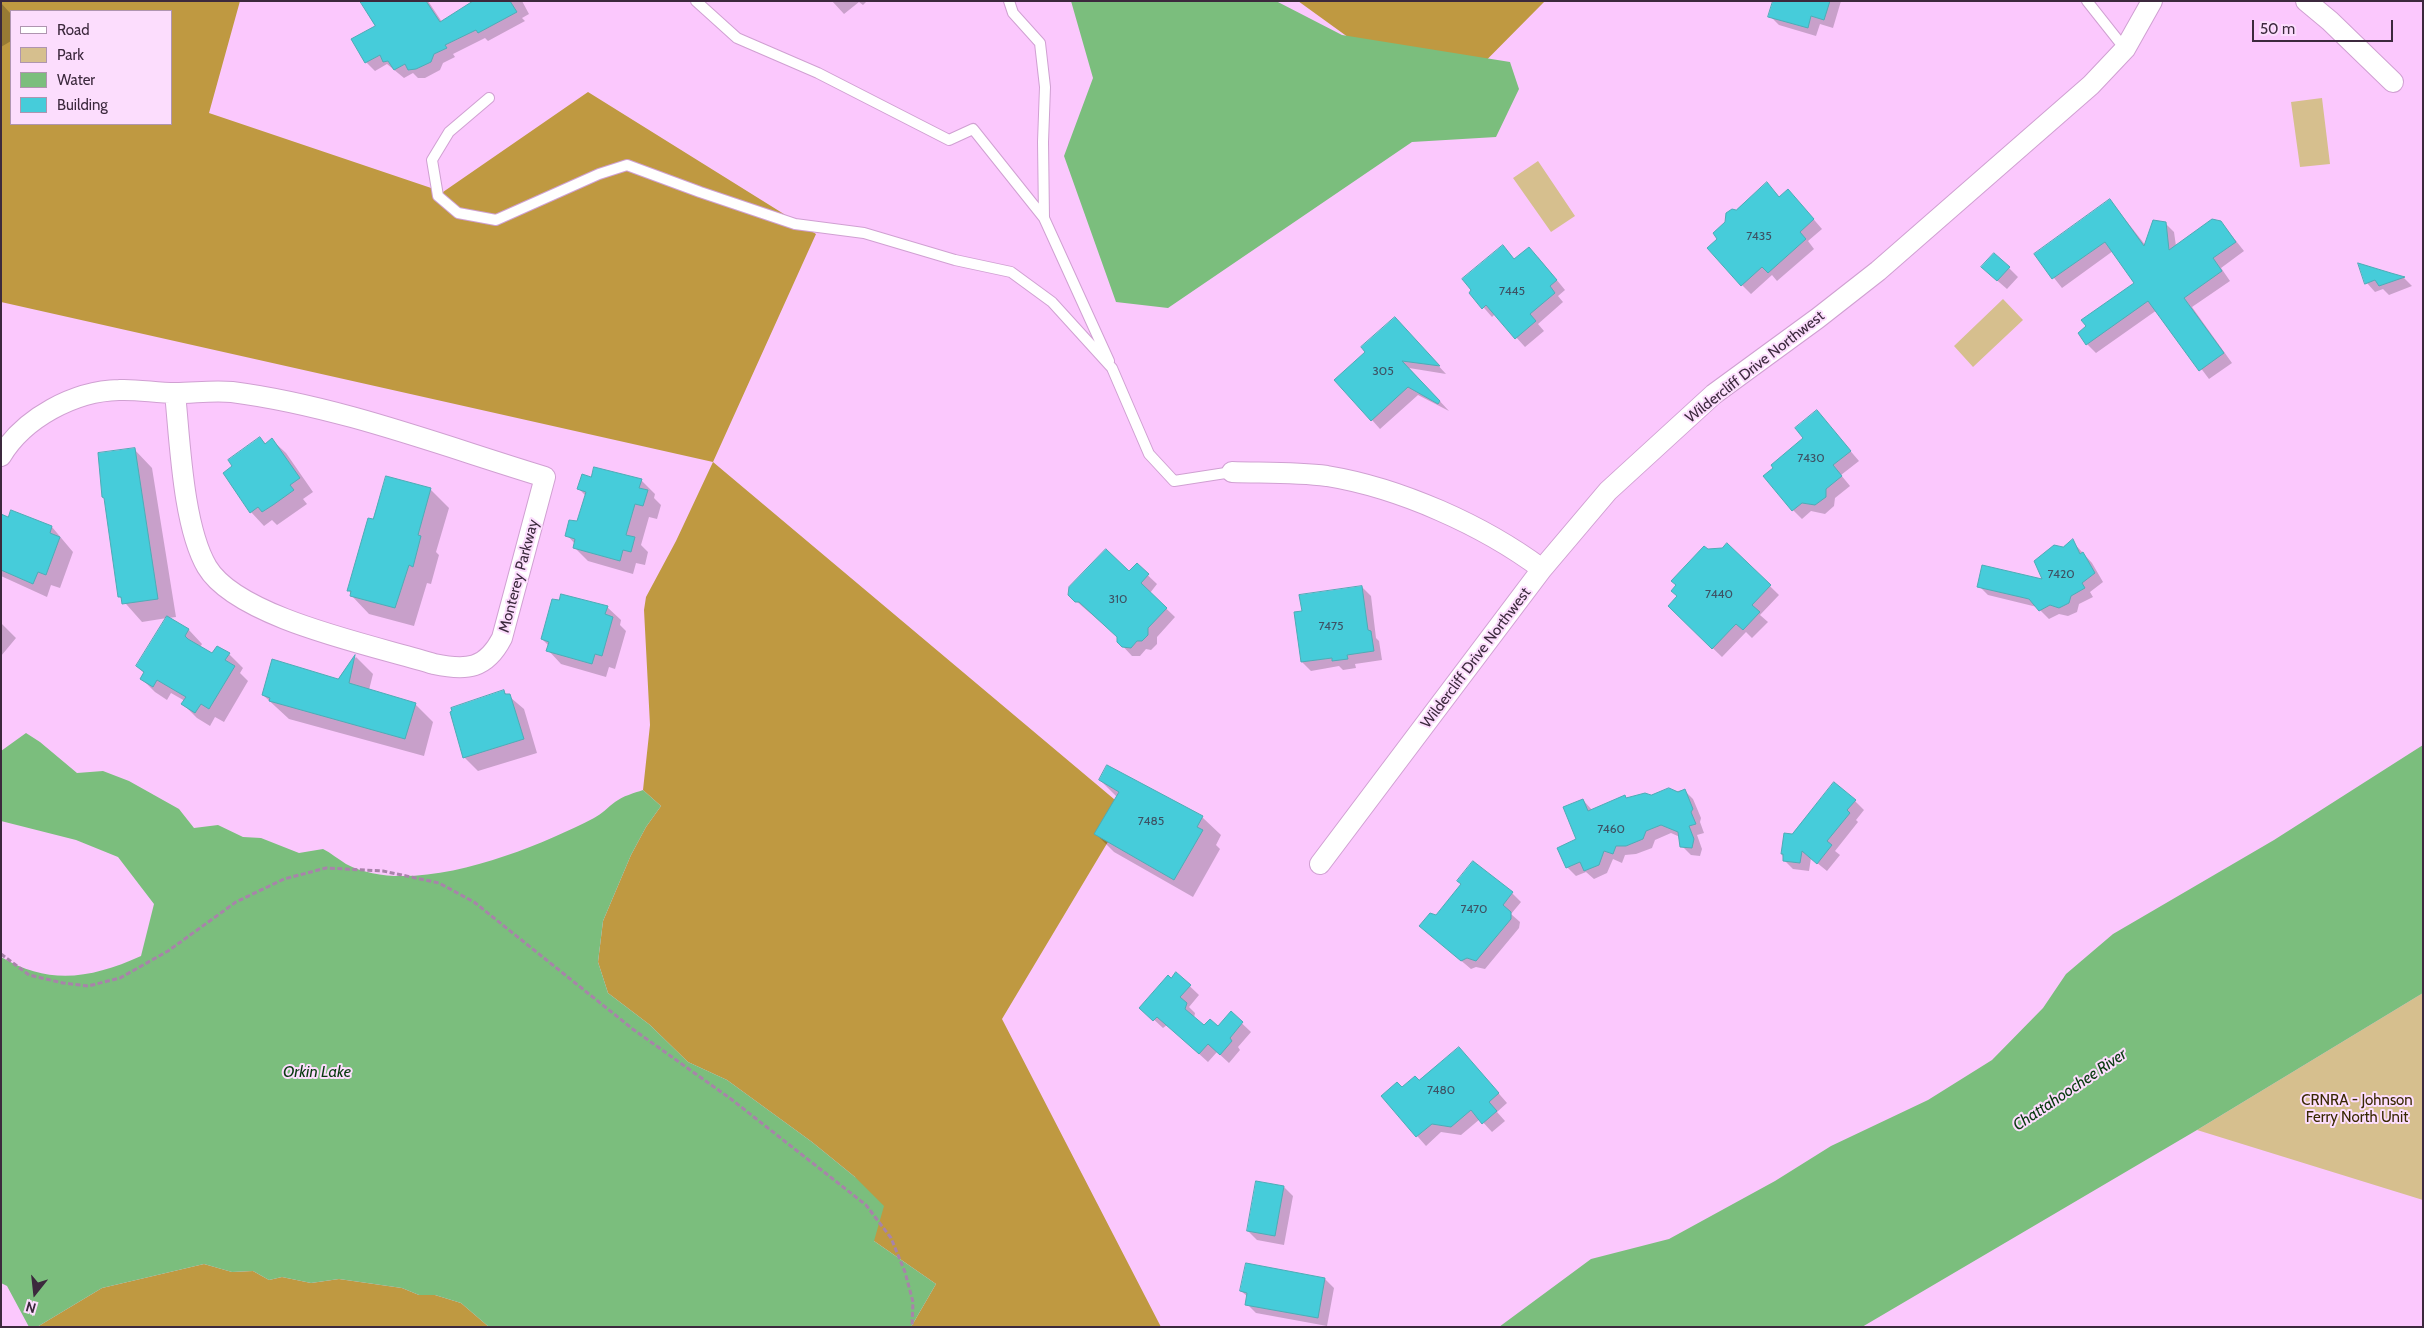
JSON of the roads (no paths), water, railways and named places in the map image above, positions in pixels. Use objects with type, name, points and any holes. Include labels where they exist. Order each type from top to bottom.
[{"type":"street","name":"Wildercliff Drive Northwest","points":[[1320,864],[1542,569],[1608,491],[1714,394],[1818,318],[1878,270],[2092,85],[2125,49],[2152,1]]},
{"type":"street","points":[[2306,1],[2330,21],[2393,82]]},
{"type":"street","name":"Monterey Parkway","points":[[1,456],[21,433],[50,410],[86,395],[118,390],[176,393],[230,392],[280,400],[340,414],[546,477],[502,638],[495,652],[482,663],[469,667],[453,668],[434,664],[295,622],[248,602],[225,587],[208,568],[196,543],[182,470],[176,393]]},
{"type":"street","points":[[1232,472],[1326,476],[1385,489],[1423,504],[1514,548],[1542,569]]},
{"type":"lane","points":[[696,1],[736,38],[818,73],[949,140],[973,129],[1044,218],[1149,454],[1174,480],[1232,472]]},
{"type":"lane","points":[[1009,1],[1013,13],[1040,43],[1045,87],[1043,142],[1044,218]]},
{"type":"lane","points":[[2087,1],[2125,49]]},
{"type":"lane","points":[[489,98],[449,132],[432,160],[438,196],[458,213],[496,220],[599,174],[627,165],[795,224],[864,233],[955,260],[1011,272],[1052,302],[1112,368]]},
{"type":"water","points":[[1071,1],[1276,1],[1342,35],[1510,62],[1519,89],[1496,137],[1412,142],[1168,308],[1116,302],[1064,156],[1093,78]]},
{"type":"water","name":"Orkin Lake","points":[[26,733],[40,742],[77,773],[103,771],[129,781],[179,809],[194,828],[218,825],[243,837],[261,838],[299,853],[323,849],[346,864],[373,873],[404,876],[437,873],[472,866],[506,856],[568,831],[597,816],[621,798],[643,790],[661,806],[646,827],[631,855],[603,921],[598,962],[608,993],[650,1025],[688,1062],[727,1080],[812,1142],[855,1177],[884,1206],[874,1241],[936,1284],[911,1327],[489,1327],[461,1303],[435,1295],[419,1295],[402,1288],[339,1279],[311,1283],[282,1277],[269,1280],[253,1271],[232,1272],[204,1264],[102,1288],[37,1327],[29,1327],[7,1286],[1,1283],[1,957],[37,972],[71,976],[88,974],[123,964],[141,956],[154,904],[118,857],[76,840],[1,821],[1,751]]},
{"type":"water","name":"Chattahoochee River","points":[[2423,745],[2423,993],[2197,1130],[1862,1327],[1499,1327],[1591,1259],[1669,1239],[1775,1181],[1831,1146],[1928,1100],[1992,1060],[2043,1008],[2066,974],[2113,934],[2274,840]]},
{"type":"park label","name":"CRNRA - Johnson Ferry North Unit","points":[[2357,1110]]}]
